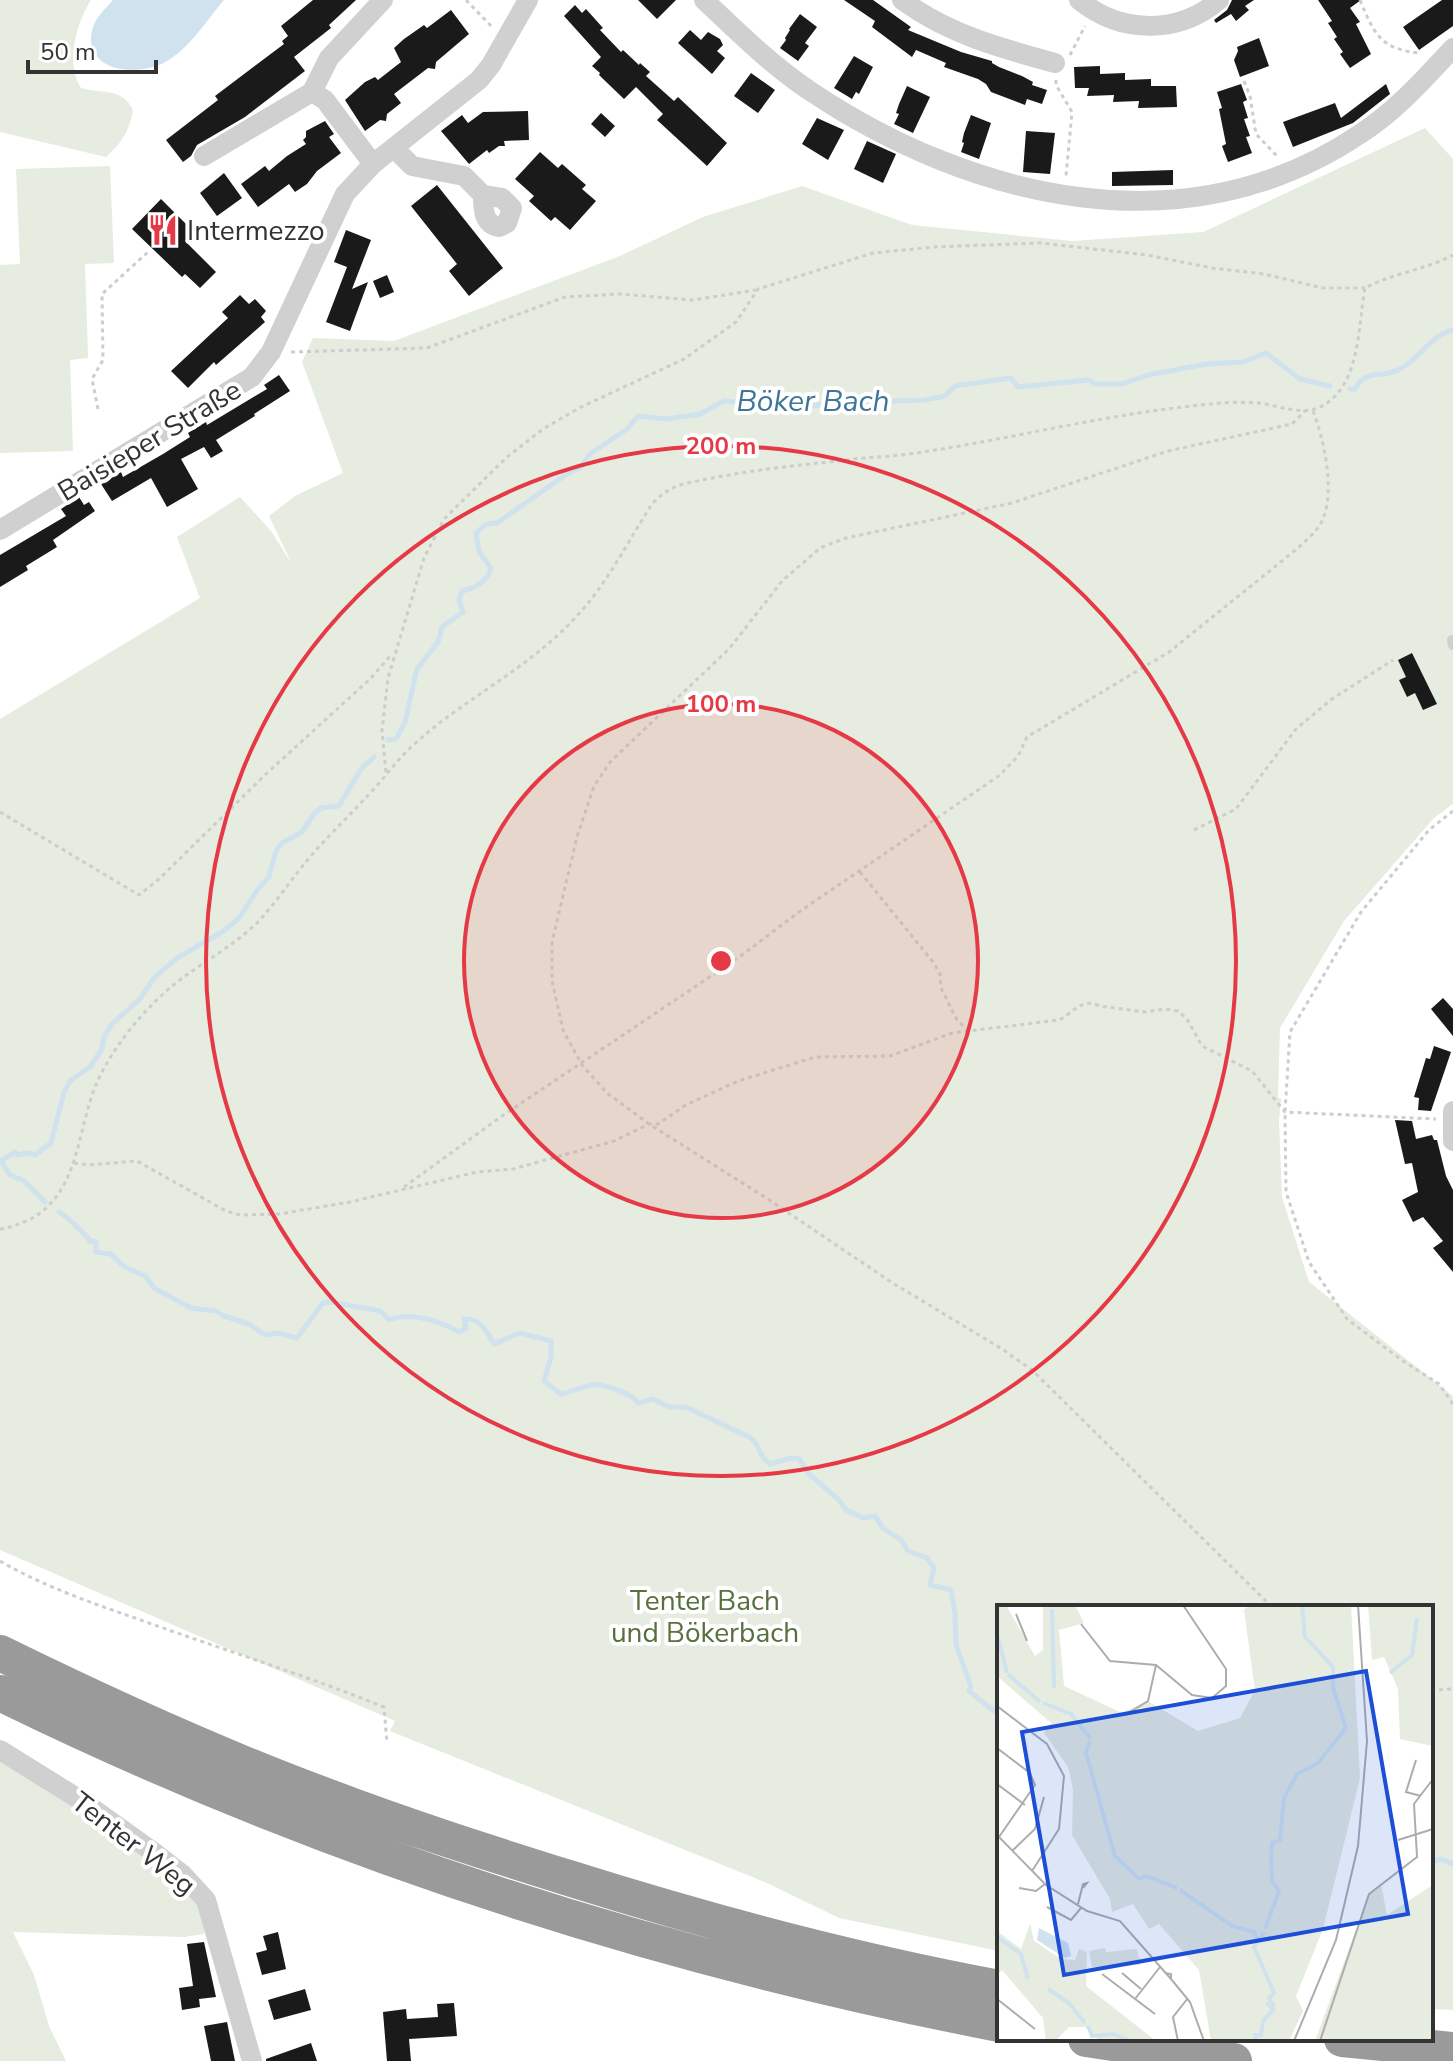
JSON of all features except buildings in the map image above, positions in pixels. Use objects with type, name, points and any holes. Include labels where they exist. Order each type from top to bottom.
[{"type":"highway","points":[[0,1653],[82,1693],[231,1757],[447,1840],[749,1932],[997,1988]]},
{"type":"highway","points":[[0,1693],[198,1785],[442,1876],[740,1967],[997,2024]]},
{"type":"highway","points":[[1099,2041],[1234,2061]]},
{"type":"highway","points":[[1362,2041],[1453,2050]]},
{"type":"street","points":[[204,156],[312,92],[329,58],[383,0]]},
{"type":"street","name":"Baisieper Straße","points":[[0,530],[246,381],[271,352],[345,194],[373,164],[479,80],[528,0]]},
{"type":"street","points":[[704,0],[777,66],[853,118],[912,149],[993,179],[1104,202],[1195,198],[1245,187],[1286,173],[1358,136],[1399,104],[1453,48]]},
{"type":"street","points":[[902,0],[953,31],[989,45],[1061,63]]},
{"type":"street","points":[[1079,0],[1117,21],[1134,26],[1160,27],[1191,19],[1219,0]]},
{"type":"street","points":[[312,92],[325,100],[373,164]]},
{"type":"street","points":[[395,149],[412,166],[464,176],[483,195]]},
{"type":"street","points":[[1453,1111],[1453,1141]]},
{"type":"street","name":"Tenter Weg","points":[[0,1750],[82,1801],[156,1854],[183,1875],[206,1900],[252,2061]]},
{"type":"path","points":[[466,0],[491,27],[506,37]]},
{"type":"path","points":[[1360,0],[1381,41],[1402,50],[1421,53],[1438,63]]},
{"type":"path","points":[[1064,196],[1072,112],[1056,85],[1061,63],[1080,33]]},
{"type":"path","points":[[1244,81],[1250,96],[1256,134],[1277,156],[1286,173]]},
{"type":"path","points":[[271,352],[427,348],[565,297],[620,294],[693,300],[758,289],[873,253],[934,247],[1027,243],[1075,245],[1264,274],[1323,288],[1365,288],[1383,278],[1435,264],[1453,255]]},
{"type":"path","points":[[98,409],[92,379],[103,360],[102,294],[148,252]]},
{"type":"path","points":[[0,1229],[22,1223],[48,1207],[64,1185],[74,1163],[91,1098],[100,1077],[135,1025],[178,980],[258,922],[310,857],[375,788],[386,772],[435,724],[548,644],[574,620],[607,578],[652,504],[664,492],[685,483],[840,460],[912,454],[1183,406],[1257,403],[1313,410],[1335,397],[1346,381],[1353,360],[1365,288]]},
{"type":"path","points":[[386,772],[382,731],[388,678],[424,558],[444,519],[507,457],[543,429],[579,408],[684,359],[736,322],[758,289]]},
{"type":"path","points":[[401,1189],[502,1116],[582,1065],[1000,775],[1018,756],[1027,737],[1169,652],[1314,533],[1323,518],[1327,469],[1324,443],[1313,410]]},
{"type":"path","points":[[1270,1605],[1032,1370],[891,1282],[649,1124],[607,1093],[582,1065],[563,1030],[555,1007],[552,953],[556,920],[577,837],[594,786],[611,761],[729,649],[782,581],[820,548],[846,538],[1012,503],[1168,451],[1292,424],[1305,411]]},
{"type":"path","points":[[0,812],[139,895],[369,680],[395,651]]},
{"type":"path","points":[[1194,830],[1236,809],[1296,729],[1332,699],[1393,660]]},
{"type":"path","points":[[1453,811],[1429,830],[1361,912],[1290,1032],[1285,1112],[1286,1192],[1309,1262],[1347,1319],[1439,1384],[1453,1404]]},
{"type":"path","points":[[860,872],[933,962],[940,974],[941,988],[957,1020],[971,1033]]},
{"type":"path","points":[[74,1163],[89,1165],[137,1161],[215,1206],[240,1215],[279,1214],[350,1202],[477,1172],[513,1169],[614,1141],[649,1124],[658,1124],[686,1105],[738,1081],[815,1057],[890,1056],[952,1033],[1059,1020],[1083,1004],[1145,1012],[1178,1011],[1187,1019],[1202,1046],[1252,1071],[1285,1112],[1452,1119]]},
{"type":"path","points":[[0,1561],[28,1578],[91,1602],[384,1707],[387,1743]]},
{"type":"path","points":[[1433,1690],[1453,1689]]},
{"type":"green space","points":[[0,0],[91,0],[74,44],[76,78],[81,88],[117,95],[133,110],[124,136],[106,157],[0,132]]},
{"type":"green space","name":"Tenter Bach und Bökerbach","points":[[1425,128],[1453,159],[1453,804],[1434,818],[1344,921],[1280,1028],[1278,1097],[1281,1099],[1282,1197],[1309,1282],[1453,1396],[1453,2010],[1433,2009],[1433,1605],[997,1605],[997,1951],[839,1918],[767,1883],[390,1731],[395,1721],[0,1550],[0,719],[200,598],[177,537],[240,497],[271,531],[292,564],[269,516],[295,496],[343,473],[302,362],[313,338],[394,341],[620,256],[703,217],[802,186],[912,225],[1072,241],[1203,232]]},
{"type":"green space","points":[[110,166],[114,263],[85,264],[88,358],[70,360],[73,451],[0,453],[0,265],[20,264],[16,169]]},
{"type":"green space","points":[[0,1757],[82,1801],[206,1900],[204,1934],[184,1937],[13,1932],[34,1975],[49,2026],[66,2061],[0,2061]]},
{"type":"water","points":[[113,0],[224,0],[178,53],[159,65],[136,70],[112,67],[102,62],[91,43],[95,22]]},
{"type":"waterway","name":"Böker Bach","points":[[1350,389],[1355,389],[1369,376],[1406,366],[1437,338],[1453,330]]},
{"type":"waterway","name":"Böker Bach","points":[[388,740],[396,739],[405,722],[417,669],[438,642],[442,627],[463,612],[459,600],[462,591],[480,584],[489,573],[491,568],[479,552],[476,533],[486,524],[497,523],[581,467],[590,454],[627,429],[638,416],[666,419],[700,414],[724,401],[806,407],[832,403],[924,400],[945,396],[955,386],[1011,378],[1018,387],[1089,380],[1095,384],[1122,384],[1148,375],[1207,364],[1243,362],[1266,353],[1300,379],[1330,386]]},
{"type":"waterway","name":"Böker Bach","points":[[1,1161],[15,1152],[17,1155],[35,1155],[51,1143],[64,1092],[71,1080],[90,1067],[102,1049],[104,1037],[112,1024],[140,999],[154,978],[177,958],[222,932],[239,918],[269,877],[276,851],[282,843],[302,832],[321,808],[339,806],[361,769],[374,757]]},
{"type":"waterway","points":[[0,1160],[10,1175],[24,1181],[45,1202]]},
{"type":"waterway","points":[[59,1212],[90,1241],[96,1242],[96,1252],[111,1254],[123,1266],[145,1276],[154,1288],[191,1308],[216,1311],[249,1324],[265,1335],[278,1333],[297,1338],[323,1303],[330,1302],[380,1311],[389,1320],[397,1317],[425,1318],[459,1332],[466,1328],[464,1319],[470,1319],[482,1326],[494,1344],[520,1333],[551,1341],[551,1357],[544,1381],[561,1394],[597,1385],[624,1393],[638,1403],[653,1399],[669,1407],[686,1407],[751,1438],[770,1464],[799,1459],[809,1474],[846,1510],[863,1518],[875,1516],[883,1528],[901,1540],[908,1551],[927,1558],[934,1568],[930,1585],[951,1590],[956,1645],[971,1686],[969,1691],[997,1713]]},
{"type":"waterway","points":[[1433,1861],[1441,1859],[1453,1864]]},
{"type":"place","name":"Intermezzo","points":[[163,230]]}]
